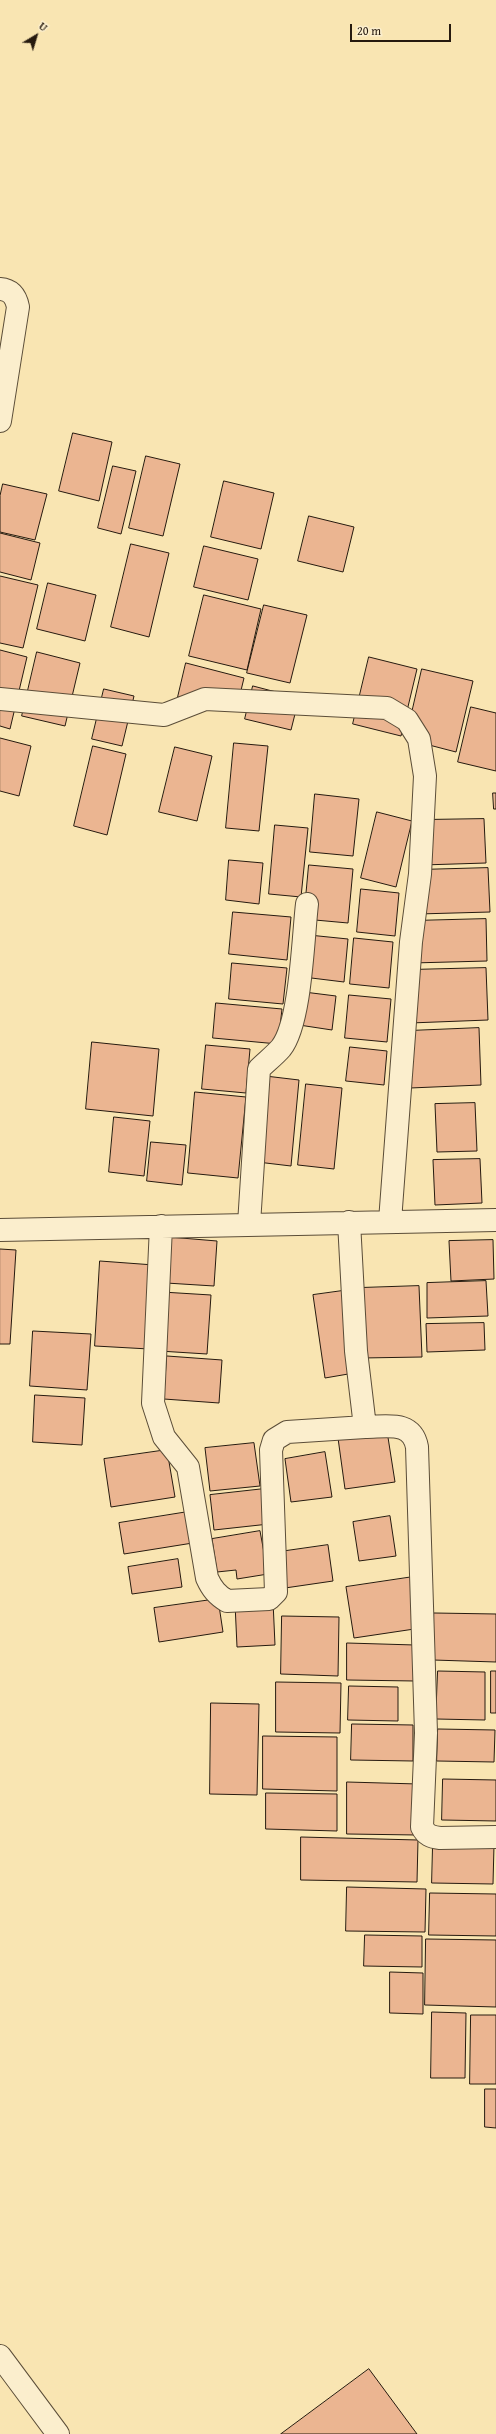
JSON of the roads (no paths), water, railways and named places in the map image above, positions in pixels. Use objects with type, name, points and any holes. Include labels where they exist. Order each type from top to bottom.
[{"type":"street","points":[[0,289],[10,292],[16,298],[18,307],[0,421]]},
{"type":"street","points":[[0,699],[164,715],[206,699],[240,700],[387,708],[407,720],[419,739],[426,776],[420,874],[411,942],[390,1221]]},
{"type":"street","points":[[249,1224],[259,1069],[281,1048],[289,1035],[295,1006],[307,904]]},
{"type":"street","points":[[0,1230],[496,1220]]},
{"type":"street","points":[[349,1222],[356,1351],[365,1427]]},
{"type":"street","points":[[161,1226],[153,1403],[164,1437],[188,1467],[208,1578],[214,1591],[227,1601],[269,1599],[276,1592],[271,1450],[274,1440],[287,1432],[365,1427],[405,1428],[415,1437],[417,1447],[426,1733],[422,1827],[431,1837],[496,1837]]},
{"type":"street","points":[[0,2356],[58,2434]]}]
